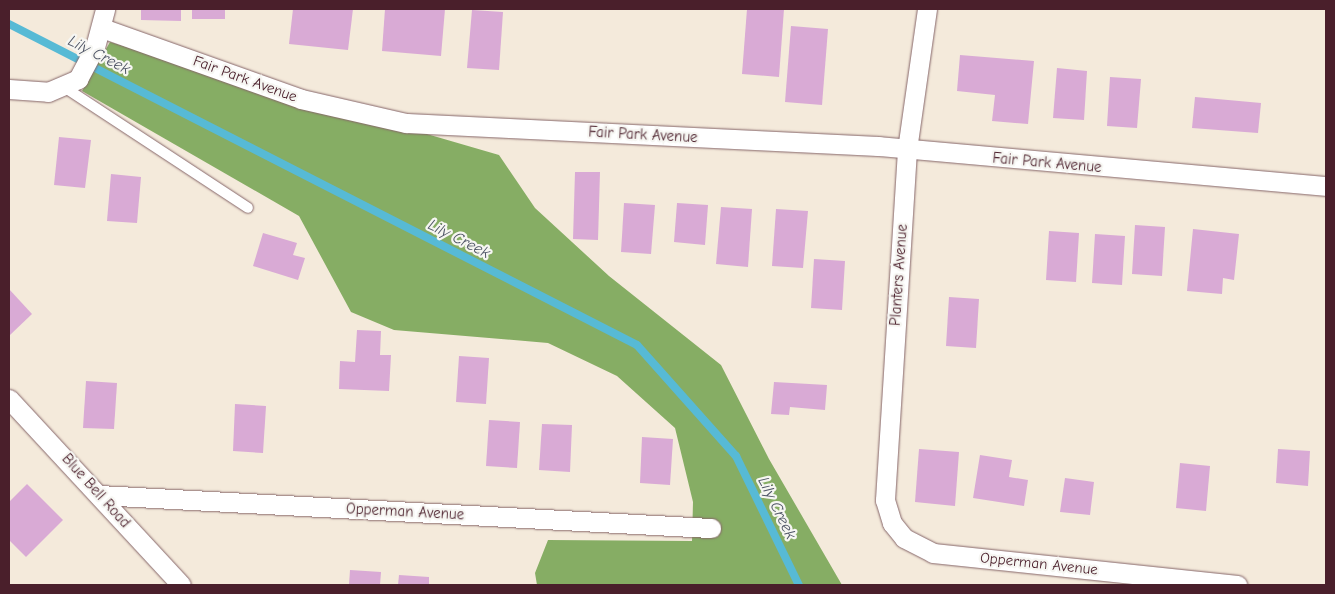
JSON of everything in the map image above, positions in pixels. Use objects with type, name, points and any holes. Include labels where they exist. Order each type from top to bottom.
[{"type":"street","points":[[9,89],[35,93],[71,83],[95,47],[102,28],[105,9]]},
{"type":"street","name":"Planters Avenue","points":[[904,538],[892,523],[885,500],[907,150],[927,9]]},
{"type":"street","name":"Fair Park Avenue","points":[[102,28],[301,99],[406,123],[907,150],[1326,186]]},
{"type":"street","name":"Blue Bell Road","points":[[9,399],[181,585]]},
{"type":"street","name":"Opperman Avenue","points":[[99,495],[711,528]]},
{"type":"street","name":"Opperman Avenue","points":[[904,538],[933,552],[1237,585]]},
{"type":"lane","points":[[71,83],[248,208]]},
{"type":"green space","points":[[110,42],[499,155],[535,208],[609,276],[721,365],[769,459],[842,585],[537,585],[535,573],[548,540],[692,541],[693,502],[675,428],[617,376],[548,343],[394,330],[351,312],[299,216],[82,91]]},
{"type":"building","points":[[141,9],[181,9],[181,21],[141,20]]},
{"type":"building","points":[[192,9],[225,9],[225,19],[192,19]]},
{"type":"building","points":[[293,9],[353,9],[348,50],[289,44]]},
{"type":"building","points":[[385,9],[445,9],[441,56],[382,51]]},
{"type":"building","points":[[747,9],[784,9],[779,77],[742,74]]},
{"type":"building","points":[[472,10],[503,12],[499,70],[467,68]]},
{"type":"building","points":[[791,26],[828,29],[822,105],[785,102]]},
{"type":"building","points":[[960,55],[1034,61],[1028,124],[992,121],[995,95],[957,91]]},
{"type":"building","points":[[1057,68],[1087,71],[1084,120],[1053,118]]},
{"type":"building","points":[[1110,77],[1141,79],[1137,128],[1107,126]]},
{"type":"building","points":[[1195,97],[1261,103],[1258,133],[1192,128]]},
{"type":"building","points":[[59,137],[91,140],[85,188],[54,185]]},
{"type":"building","points":[[575,172],[600,172],[598,240],[573,239]]},
{"type":"building","points":[[111,174],[141,177],[137,223],[107,221]]},
{"type":"building","points":[[624,203],[655,205],[651,254],[621,252]]},
{"type":"building","points":[[677,203],[708,205],[705,245],[674,242]]},
{"type":"building","points":[[721,207],[752,209],[748,267],[716,264]]},
{"type":"building","points":[[776,209],[808,211],[803,268],[772,266]]},
{"type":"building","points":[[1135,225],[1165,227],[1162,276],[1132,274]]},
{"type":"building","points":[[1193,229],[1239,234],[1234,280],[1223,278],[1222,294],[1187,291]]},
{"type":"building","points":[[1049,231],[1079,233],[1076,282],[1046,280]]},
{"type":"building","points":[[263,233],[297,243],[293,255],[305,258],[298,280],[253,266]]},
{"type":"building","points":[[1095,234],[1125,236],[1122,285],[1092,283]]},
{"type":"building","points":[[814,259],[845,261],[842,310],[811,308]]},
{"type":"building","points":[[9,289],[32,314],[10,335],[9,334]]},
{"type":"building","points":[[949,297],[979,299],[976,348],[946,346]]},
{"type":"building","points":[[357,330],[381,331],[380,355],[391,355],[389,391],[339,389],[340,361],[355,362]]},
{"type":"building","points":[[459,356],[489,358],[486,404],[456,402]]},
{"type":"building","points":[[86,381],[117,383],[114,429],[83,428]]},
{"type":"building","points":[[774,382],[827,385],[825,410],[790,407],[789,415],[771,414]]},
{"type":"building","points":[[235,404],[266,406],[263,453],[233,451]]},
{"type":"building","points":[[489,420],[520,422],[517,468],[486,466]]},
{"type":"building","points":[[542,424],[572,425],[570,472],[539,470]]},
{"type":"building","points":[[642,437],[673,439],[670,485],[640,483]]},
{"type":"building","points":[[919,449],[959,452],[955,506],[915,502]]},
{"type":"building","points":[[1278,449],[1310,451],[1308,486],[1276,483]]},
{"type":"building","points":[[980,455],[1012,460],[1009,477],[1028,480],[1024,506],[973,498]]},
{"type":"building","points":[[1180,463],[1210,466],[1206,511],[1176,508]]},
{"type":"building","points":[[1065,478],[1094,482],[1090,515],[1060,512]]},
{"type":"building","points":[[27,484],[63,520],[26,557],[9,540],[9,502]]},
{"type":"building","points":[[350,570],[381,572],[380,585],[349,585]]},
{"type":"building","points":[[399,575],[429,577],[429,585],[398,585]]},
{"type":"waterway","name":"Lily Creek","points":[[9,24],[637,345],[736,456],[799,585]]}]
